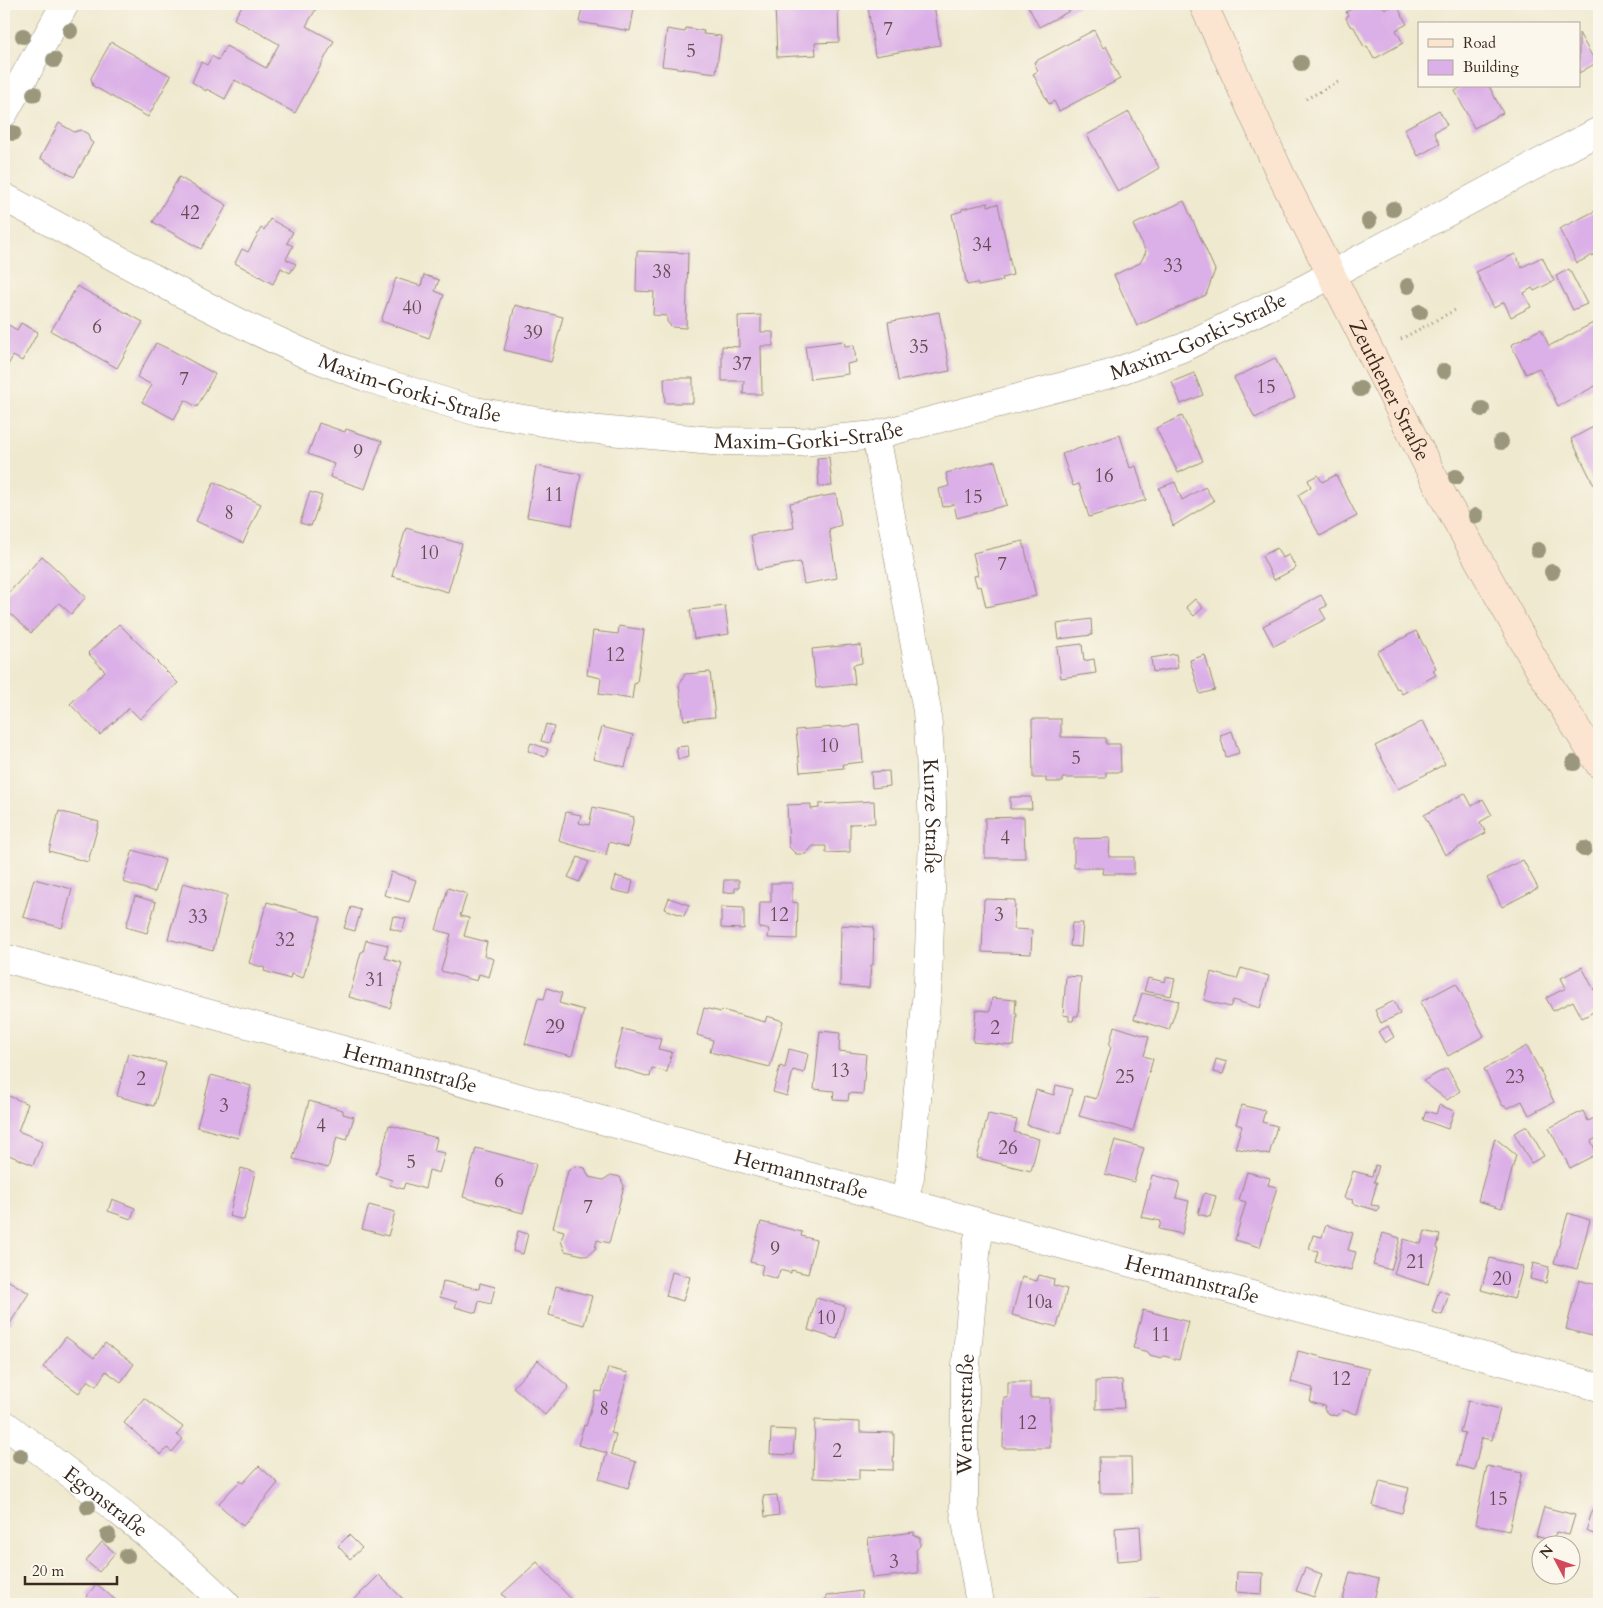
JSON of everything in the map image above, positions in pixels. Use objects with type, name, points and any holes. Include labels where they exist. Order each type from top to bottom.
[{"type":"main road","name":"Zeuthener Straße","points":[[1203,4],[1280,173],[1444,498],[1538,667],[1599,764]]},
{"type":"street","points":[[4,113],[65,4]]},
{"type":"street","name":"Maxim-Gorki-Straße","points":[[4,197],[177,291],[310,356],[365,377],[475,411],[579,428],[712,440],[800,442],[876,435],[1110,374],[1174,351],[1332,274],[1599,131]]},
{"type":"street","name":"Kurze Straße","points":[[876,435],[926,703],[931,771],[933,835],[928,980],[910,1178],[904,1201]]},
{"type":"street","name":"Hermannstraße","points":[[4,958],[982,1223],[1599,1387]]},
{"type":"street","name":"Wernerstraße","points":[[980,1604],[964,1509],[964,1418],[965,1376],[977,1243],[982,1223]]},
{"type":"street","name":"Egonstraße","points":[[4,1424],[100,1497],[202,1581],[226,1604]]},
{"type":"path","points":[[1306,99],[1338,82]]},
{"type":"path","points":[[1401,339],[1457,309]]},
{"type":"building","points":[[243,4],[319,4],[306,26],[334,41],[295,113],[235,80],[225,99],[207,89],[206,91],[192,82],[201,62],[207,65],[212,56],[218,60],[226,46],[266,68],[279,44],[234,19]]},
{"type":"building","points":[[534,4],[549,4],[548,8]]},
{"type":"building","points":[[583,4],[635,4],[630,31],[579,22]]},
{"type":"building","points":[[775,4],[838,4],[839,42],[815,43],[816,55],[777,57]]},
{"type":"building","points":[[893,4],[934,4],[940,45],[875,56],[868,7]]},
{"type":"building","points":[[1027,4],[1083,4],[1039,27]]},
{"type":"building","points":[[1361,4],[1382,4],[1385,9],[1396,4],[1407,24],[1396,30],[1403,43],[1374,59],[1367,46],[1364,47],[1354,27],[1350,26],[1346,18],[1348,15],[1346,12]]},
{"type":"building","points":[[686,28],[704,31],[703,34],[721,36],[716,73],[662,66],[667,29],[685,32]]},
{"type":"building","points":[[1094,30],[1103,48],[1106,46],[1120,79],[1059,111],[1054,101],[1049,104],[1033,74],[1038,71],[1034,62]]},
{"type":"building","points":[[1580,35],[1596,63],[1580,72]]},
{"type":"building","points":[[111,42],[171,76],[148,117],[93,86],[91,78]]},
{"type":"building","points":[[1460,88],[1490,88],[1503,113],[1474,128],[1455,91]]},
{"type":"building","points":[[1439,110],[1447,125],[1434,132],[1440,144],[1418,156],[1404,129]]},
{"type":"building","points":[[1129,112],[1159,168],[1118,192],[1087,135]]},
{"type":"building","points":[[59,123],[74,132],[81,130],[88,134],[90,141],[93,143],[74,177],[40,158]]},
{"type":"building","points":[[179,177],[227,205],[201,249],[153,222]]},
{"type":"building","points":[[1184,201],[1215,270],[1206,295],[1137,326],[1114,275],[1140,263],[1146,252],[1133,225]]},
{"type":"building","points":[[988,203],[988,206],[998,204],[1013,275],[1002,278],[1003,281],[978,286],[977,283],[967,285],[952,214],[962,211],[962,209]]},
{"type":"building","points":[[1599,209],[1599,252],[1577,263],[1559,229]]},
{"type":"building","points":[[270,219],[293,232],[287,243],[293,246],[286,259],[296,264],[290,273],[281,268],[273,284],[235,263],[242,249],[248,252],[261,228],[264,230]]},
{"type":"building","points":[[637,251],[688,253],[686,328],[672,327],[667,322],[667,316],[653,315],[654,292],[636,291]]},
{"type":"building","points":[[1515,254],[1522,267],[1542,257],[1554,281],[1534,291],[1532,288],[1524,293],[1531,307],[1511,317],[1504,302],[1494,308],[1476,272]]},
{"type":"building","points":[[1569,269],[1587,304],[1573,310],[1556,276]]},
{"type":"building","points":[[424,275],[439,280],[435,291],[444,295],[429,338],[381,321],[396,278],[421,286]]},
{"type":"building","points":[[77,286],[143,322],[117,368],[51,331]]},
{"type":"building","points":[[515,305],[563,317],[551,362],[504,350]]},
{"type":"building","points":[[939,312],[950,371],[898,381],[888,322]]},
{"type":"building","points":[[761,315],[761,332],[773,332],[773,346],[761,346],[762,394],[743,394],[744,381],[722,381],[722,346],[739,347],[738,316]]},
{"type":"building","points":[[1599,320],[1599,384],[1558,406],[1539,368],[1526,374],[1511,345],[1541,329],[1549,346]]},
{"type":"building","points":[[4,322],[17,330],[21,323],[38,332],[22,361],[13,356],[4,372]]},
{"type":"building","points":[[844,341],[845,346],[854,345],[856,362],[847,364],[848,374],[810,379],[805,346]]},
{"type":"building","points":[[156,343],[215,374],[197,407],[185,400],[174,419],[142,402],[152,385],[137,377]]},
{"type":"building","points":[[1275,358],[1295,398],[1255,418],[1234,378]]},
{"type":"building","points":[[1194,373],[1203,395],[1181,404],[1172,382]]},
{"type":"building","points":[[664,378],[693,378],[693,403],[665,403]]},
{"type":"building","points":[[1182,416],[1203,461],[1178,473],[1156,428]]},
{"type":"building","points":[[319,423],[345,432],[346,429],[382,441],[365,489],[330,477],[334,464],[308,454]]},
{"type":"building","points":[[1599,424],[1599,487],[1596,489],[1571,439]]},
{"type":"building","points":[[1120,435],[1130,468],[1136,466],[1146,500],[1089,517],[1079,484],[1073,486],[1062,454]]},
{"type":"building","points":[[829,457],[832,486],[819,487],[817,458]]},
{"type":"building","points":[[995,461],[1007,505],[957,518],[954,504],[943,507],[939,489],[949,486],[946,473]]},
{"type":"building","points":[[536,466],[581,474],[572,525],[527,517]]},
{"type":"building","points":[[1318,475],[1322,482],[1336,475],[1357,516],[1320,536],[1298,495],[1311,487],[1308,480]]},
{"type":"building","points":[[214,482],[261,504],[243,543],[196,521]]},
{"type":"building","points":[[1175,482],[1182,500],[1205,487],[1214,501],[1173,526],[1159,488]]},
{"type":"building","points":[[310,492],[322,496],[311,526],[300,523]]},
{"type":"building","points":[[836,494],[841,525],[829,529],[837,578],[804,584],[800,562],[757,570],[751,535],[794,528],[790,503]]},
{"type":"building","points":[[406,528],[462,544],[448,592],[392,576]]},
{"type":"building","points":[[1023,541],[1036,596],[986,607],[981,586],[977,587],[974,576],[978,575],[973,553]]},
{"type":"building","points":[[1277,548],[1282,558],[1289,555],[1296,568],[1274,580],[1262,556]]},
{"type":"building","points":[[42,556],[86,597],[71,614],[59,603],[31,633],[4,608],[4,598]]},
{"type":"building","points":[[1321,595],[1327,606],[1320,609],[1326,619],[1274,646],[1263,626]]},
{"type":"building","points":[[1195,599],[1203,608],[1194,616],[1186,607]]},
{"type":"building","points":[[725,606],[729,634],[694,639],[690,610]]},
{"type":"building","points":[[1091,619],[1092,635],[1059,639],[1057,624]]},
{"type":"building","points":[[119,624],[178,683],[140,719],[129,708],[100,735],[70,704],[105,671],[88,653]]},
{"type":"building","points":[[619,626],[644,630],[637,683],[634,684],[632,699],[599,694],[601,678],[587,675],[593,631],[618,634]]},
{"type":"building","points":[[1416,631],[1436,668],[1433,670],[1436,675],[1402,694],[1399,688],[1397,689],[1377,652]]},
{"type":"building","points":[[1082,644],[1084,661],[1094,659],[1096,673],[1061,678],[1057,647]]},
{"type":"building","points":[[861,645],[862,663],[853,665],[855,684],[816,688],[812,649]]},
{"type":"building","points":[[1176,654],[1178,668],[1153,672],[1151,658]]},
{"type":"building","points":[[1205,655],[1215,690],[1200,694],[1190,660]]},
{"type":"building","points":[[710,672],[715,717],[684,720],[679,686],[685,674]]},
{"type":"building","points":[[1032,719],[1061,719],[1061,737],[1106,738],[1106,744],[1120,744],[1121,772],[1106,772],[1106,778],[1063,778],[1063,782],[1046,782],[1046,778],[1033,778]]},
{"type":"building","points":[[1423,721],[1445,764],[1398,789],[1375,746]]},
{"type":"building","points":[[546,724],[554,727],[549,743],[541,741]]},
{"type":"building","points":[[860,725],[863,762],[843,764],[844,768],[800,772],[796,730]]},
{"type":"building","points":[[602,727],[633,735],[625,767],[593,759]]},
{"type":"building","points":[[1232,731],[1239,753],[1226,757],[1220,735]]},
{"type":"building","points":[[531,743],[548,749],[545,757],[528,751]]},
{"type":"building","points":[[688,746],[689,757],[678,759],[676,747]]},
{"type":"building","points":[[889,771],[890,786],[872,788],[871,772]]},
{"type":"building","points":[[1465,793],[1472,806],[1483,799],[1492,815],[1480,822],[1486,833],[1445,855],[1424,815]]},
{"type":"building","points":[[1010,797],[1031,797],[1032,809],[1010,809]]},
{"type":"building","points":[[874,801],[875,823],[850,824],[850,852],[826,853],[826,846],[813,846],[806,854],[796,854],[789,847],[787,805],[811,804],[811,809],[819,808],[819,804]]},
{"type":"building","points":[[593,807],[634,817],[628,847],[609,842],[606,855],[559,841],[566,812],[581,815],[579,823],[589,825]]},
{"type":"building","points":[[59,811],[99,822],[88,862],[49,851]]},
{"type":"building","points":[[1024,817],[1025,858],[985,858],[985,818]]},
{"type":"building","points":[[1110,838],[1109,857],[1134,857],[1134,874],[1102,874],[1103,868],[1074,868],[1074,839]]},
{"type":"building","points":[[133,850],[165,860],[155,892],[123,882]]},
{"type":"building","points":[[578,857],[589,862],[579,882],[568,877]]},
{"type":"building","points":[[1523,860],[1538,888],[1502,907],[1487,878]]},
{"type":"building","points":[[391,872],[416,880],[409,902],[384,895]]},
{"type":"building","points":[[616,876],[633,881],[630,894],[612,890]]},
{"type":"building","points":[[34,879],[72,889],[62,928],[23,917]]},
{"type":"building","points":[[724,880],[739,880],[739,888],[735,888],[735,892],[723,893]]},
{"type":"building","points":[[183,883],[227,895],[213,951],[168,939]]},
{"type":"building","points":[[771,883],[792,883],[792,902],[798,903],[797,939],[768,938],[769,929],[759,928],[760,902],[771,902]]},
{"type":"building","points":[[448,888],[467,894],[460,916],[469,918],[464,936],[487,942],[484,956],[494,959],[489,977],[479,974],[477,981],[441,971],[451,934],[436,930]]},
{"type":"building","points":[[135,896],[156,902],[147,933],[126,927]]},
{"type":"building","points":[[669,898],[689,905],[684,916],[665,909]]},
{"type":"building","points":[[984,899],[1015,900],[1014,929],[1032,930],[1031,954],[982,952]]},
{"type":"building","points":[[267,902],[321,917],[303,978],[291,974],[290,979],[264,971],[265,968],[249,963]]},
{"type":"building","points":[[351,907],[361,910],[355,931],[344,928]]},
{"type":"building","points":[[721,907],[744,908],[744,929],[721,928]]},
{"type":"building","points":[[393,916],[406,919],[402,932],[390,928]]},
{"type":"building","points":[[1072,923],[1083,923],[1081,947],[1070,946]]},
{"type":"building","points":[[841,925],[874,927],[873,965],[871,965],[869,988],[840,986]]},
{"type":"building","points":[[366,940],[388,945],[385,958],[402,963],[390,1008],[349,997]]},
{"type":"building","points":[[1582,967],[1594,990],[1599,987],[1599,1009],[1582,1018],[1573,1001],[1553,1011],[1546,998],[1566,988],[1561,978]]},
{"type":"building","points":[[1241,968],[1269,976],[1260,1008],[1233,1000],[1230,1007],[1204,1000],[1211,972],[1237,979]]},
{"type":"building","points":[[1066,976],[1081,977],[1078,1016],[1074,1016],[1073,1021],[1069,1021],[1069,1016],[1063,1015]]},
{"type":"building","points":[[1166,977],[1175,979],[1171,996],[1144,991],[1148,978],[1165,982]]},
{"type":"building","points":[[1456,983],[1484,1036],[1448,1056],[1420,1002]]},
{"type":"building","points":[[547,988],[562,993],[559,1003],[584,1010],[572,1056],[525,1044],[538,998],[544,999]]},
{"type":"building","points":[[1142,993],[1179,1001],[1169,1030],[1134,1019]]},
{"type":"building","points":[[992,998],[1016,1000],[1015,1014],[1017,1014],[1014,1046],[973,1042],[976,1010],[990,1011]]},
{"type":"building","points":[[1394,1001],[1400,1014],[1381,1023],[1375,1010]]},
{"type":"building","points":[[704,1008],[721,1012],[722,1010],[765,1022],[767,1016],[783,1021],[770,1067],[710,1052],[713,1040],[697,1035]]},
{"type":"building","points":[[1114,1026],[1149,1037],[1144,1056],[1153,1059],[1133,1131],[1079,1116],[1085,1096],[1096,1099],[1111,1047],[1109,1046]]},
{"type":"building","points":[[1388,1026],[1394,1037],[1385,1043],[1378,1032]]},
{"type":"building","points":[[623,1029],[661,1039],[658,1049],[672,1052],[667,1072],[652,1068],[650,1077],[613,1066]]},
{"type":"building","points":[[820,1031],[840,1033],[839,1051],[866,1054],[863,1094],[849,1093],[848,1101],[833,1100],[834,1091],[814,1089]]},
{"type":"building","points":[[1527,1046],[1554,1102],[1529,1115],[1522,1101],[1508,1108],[1502,1105],[1484,1069]]},
{"type":"building","points":[[789,1049],[808,1054],[804,1073],[793,1070],[787,1096],[773,1092],[780,1066],[785,1068]]},
{"type":"building","points":[[128,1053],[166,1063],[154,1106],[117,1096]]},
{"type":"building","points":[[1216,1059],[1227,1062],[1223,1074],[1213,1072]]},
{"type":"building","points":[[1447,1068],[1460,1091],[1447,1100],[1423,1081]]},
{"type":"building","points":[[211,1075],[251,1086],[238,1138],[197,1127]]},
{"type":"building","points":[[1056,1085],[1072,1089],[1061,1134],[1027,1125],[1036,1090],[1054,1095]]},
{"type":"building","points":[[4,1094],[28,1104],[18,1131],[43,1141],[33,1165],[4,1153]]},
{"type":"building","points":[[309,1101],[343,1110],[343,1114],[354,1117],[347,1140],[337,1137],[328,1168],[293,1159]]},
{"type":"building","points":[[1242,1105],[1265,1111],[1262,1122],[1277,1126],[1269,1155],[1235,1148],[1242,1126],[1236,1124]]},
{"type":"building","points":[[1439,1105],[1454,1111],[1448,1129],[1423,1120],[1426,1111],[1436,1114]]},
{"type":"building","points":[[1583,1111],[1588,1121],[1599,1116],[1599,1137],[1591,1141],[1597,1154],[1570,1168],[1549,1128]]},
{"type":"building","points":[[988,1114],[1017,1120],[1014,1132],[1039,1139],[1031,1171],[977,1158]]},
{"type":"building","points":[[389,1125],[437,1138],[434,1151],[445,1153],[439,1173],[429,1170],[425,1189],[405,1183],[403,1189],[390,1185],[392,1180],[376,1175]]},
{"type":"building","points":[[1527,1126],[1544,1156],[1531,1163],[1514,1133]]},
{"type":"building","points":[[1495,1138],[1516,1155],[1502,1208],[1478,1201]]},
{"type":"building","points":[[1115,1140],[1144,1148],[1134,1182],[1105,1174]]},
{"type":"building","points":[[476,1148],[536,1164],[523,1213],[463,1197]]},
{"type":"building","points":[[1375,1165],[1379,1166],[1374,1182],[1377,1182],[1371,1205],[1379,1206],[1378,1211],[1352,1203],[1353,1200],[1344,1198],[1353,1171],[1372,1176]]},
{"type":"building","points":[[576,1166],[585,1168],[589,1177],[603,1180],[611,1175],[620,1177],[624,1186],[609,1243],[597,1240],[595,1249],[587,1256],[565,1251],[561,1241],[564,1231],[553,1228],[568,1171]]},
{"type":"building","points":[[241,1168],[255,1172],[244,1220],[229,1216]]},
{"type":"building","points":[[1247,1172],[1270,1178],[1268,1185],[1277,1187],[1260,1247],[1235,1240],[1246,1202],[1239,1200]]},
{"type":"building","points":[[1152,1175],[1180,1182],[1176,1198],[1189,1201],[1182,1234],[1159,1229],[1161,1221],[1141,1217]]},
{"type":"building","points":[[1204,1193],[1216,1196],[1210,1217],[1198,1214]]},
{"type":"building","points":[[112,1199],[135,1208],[131,1219],[108,1211]]},
{"type":"building","points":[[369,1205],[395,1212],[388,1236],[362,1229]]},
{"type":"building","points":[[1568,1213],[1590,1220],[1577,1269],[1554,1263]]},
{"type":"building","points":[[761,1222],[802,1232],[801,1236],[816,1240],[808,1274],[791,1270],[791,1273],[780,1270],[777,1279],[761,1274],[763,1265],[750,1262]]},
{"type":"building","points":[[1326,1225],[1353,1233],[1348,1250],[1356,1252],[1351,1270],[1315,1262],[1318,1251],[1309,1249],[1313,1235],[1322,1237]]},
{"type":"building","points":[[518,1231],[528,1234],[523,1254],[513,1251]]},
{"type":"building","points":[[1425,1231],[1440,1235],[1437,1248],[1439,1249],[1428,1285],[1394,1274],[1404,1239],[1421,1244]]},
{"type":"building","points":[[1383,1233],[1400,1238],[1391,1270],[1373,1265]]},
{"type":"building","points":[[1490,1258],[1523,1267],[1514,1299],[1481,1290]]},
{"type":"building","points":[[1533,1263],[1549,1267],[1546,1283],[1530,1279]]},
{"type":"building","points":[[672,1272],[690,1277],[683,1301],[666,1296]]},
{"type":"building","points":[[1039,1275],[1054,1279],[1053,1285],[1067,1289],[1057,1327],[1012,1315],[1022,1277],[1037,1281]]},
{"type":"building","points":[[4,1278],[29,1293],[9,1325],[4,1322]]},
{"type":"building","points":[[1579,1280],[1599,1286],[1597,1308],[1599,1309],[1599,1338],[1566,1329]]},
{"type":"building","points":[[443,1281],[479,1289],[480,1283],[495,1287],[491,1304],[479,1301],[476,1313],[455,1307],[457,1302],[440,1297]]},
{"type":"building","points":[[556,1286],[592,1296],[584,1325],[549,1315]]},
{"type":"building","points":[[1439,1290],[1449,1294],[1442,1315],[1432,1312]]},
{"type":"building","points":[[816,1298],[845,1306],[837,1339],[808,1330]]},
{"type":"building","points":[[1143,1310],[1189,1322],[1179,1360],[1164,1356],[1161,1358],[1133,1348]]},
{"type":"building","points":[[66,1337],[94,1358],[105,1343],[134,1364],[121,1382],[106,1371],[96,1386],[88,1380],[79,1393],[43,1367]]},
{"type":"building","points":[[1298,1351],[1369,1369],[1357,1414],[1342,1410],[1336,1416],[1327,1413],[1324,1409],[1325,1406],[1310,1402],[1313,1388],[1291,1382]]},
{"type":"building","points":[[538,1360],[569,1387],[545,1415],[513,1387]]},
{"type":"building","points":[[608,1368],[628,1373],[611,1433],[616,1434],[611,1454],[636,1462],[628,1488],[599,1479],[607,1453],[578,1445],[584,1425],[586,1426],[596,1391],[602,1392]]},
{"type":"building","points":[[1122,1380],[1124,1408],[1096,1409],[1096,1381]]},
{"type":"building","points":[[1008,1382],[1030,1382],[1030,1398],[1050,1398],[1050,1448],[1003,1448],[1004,1398],[1008,1398]]},
{"type":"building","points":[[144,1398],[183,1427],[177,1435],[183,1439],[172,1452],[167,1448],[161,1455],[124,1423]]},
{"type":"building","points":[[1468,1401],[1500,1409],[1492,1440],[1482,1438],[1474,1470],[1457,1465],[1465,1433],[1460,1432]]},
{"type":"building","points":[[815,1420],[860,1422],[860,1432],[894,1433],[893,1470],[859,1469],[859,1480],[813,1478]]},
{"type":"building","points":[[771,1429],[795,1430],[793,1455],[770,1454]]},
{"type":"building","points":[[1099,1457],[1131,1457],[1132,1493],[1100,1493]]},
{"type":"building","points":[[259,1466],[278,1483],[243,1526],[218,1504],[240,1481],[243,1483]]},
{"type":"building","points":[[1487,1466],[1522,1473],[1509,1531],[1475,1524]]},
{"type":"building","points":[[1380,1481],[1409,1488],[1402,1513],[1373,1506]]},
{"type":"building","points":[[777,1495],[779,1515],[765,1517],[763,1496]]},
{"type":"building","points":[[1595,1502],[1599,1503],[1599,1536],[1586,1531]]},
{"type":"building","points":[[1544,1507],[1575,1515],[1569,1535],[1556,1532],[1555,1536],[1536,1536]]},
{"type":"building","points":[[1140,1526],[1142,1559],[1117,1561],[1115,1528]]},
{"type":"building","points":[[914,1532],[914,1535],[920,1538],[920,1546],[916,1550],[918,1573],[872,1578],[868,1538]]},
{"type":"building","points":[[349,1535],[362,1548],[350,1559],[338,1546]]},
{"type":"building","points":[[102,1542],[115,1553],[99,1572],[86,1561]]},
{"type":"building","points":[[537,1562],[572,1600],[568,1604],[511,1604],[502,1594]]},
{"type":"building","points":[[1305,1568],[1322,1574],[1314,1597],[1296,1591]]},
{"type":"building","points":[[1237,1572],[1263,1573],[1262,1594],[1236,1592]]},
{"type":"building","points":[[1350,1572],[1379,1579],[1373,1604],[1342,1604]]},
{"type":"building","points":[[379,1575],[408,1604],[356,1604],[353,1601]]},
{"type":"building","points":[[97,1584],[120,1604],[85,1604],[89,1599],[86,1596]]},
{"type":"building","points":[[861,1591],[863,1604],[826,1604],[826,1596]]},
{"type":"building","points":[[1161,1597],[1163,1604],[1131,1604],[1131,1603]]}]
